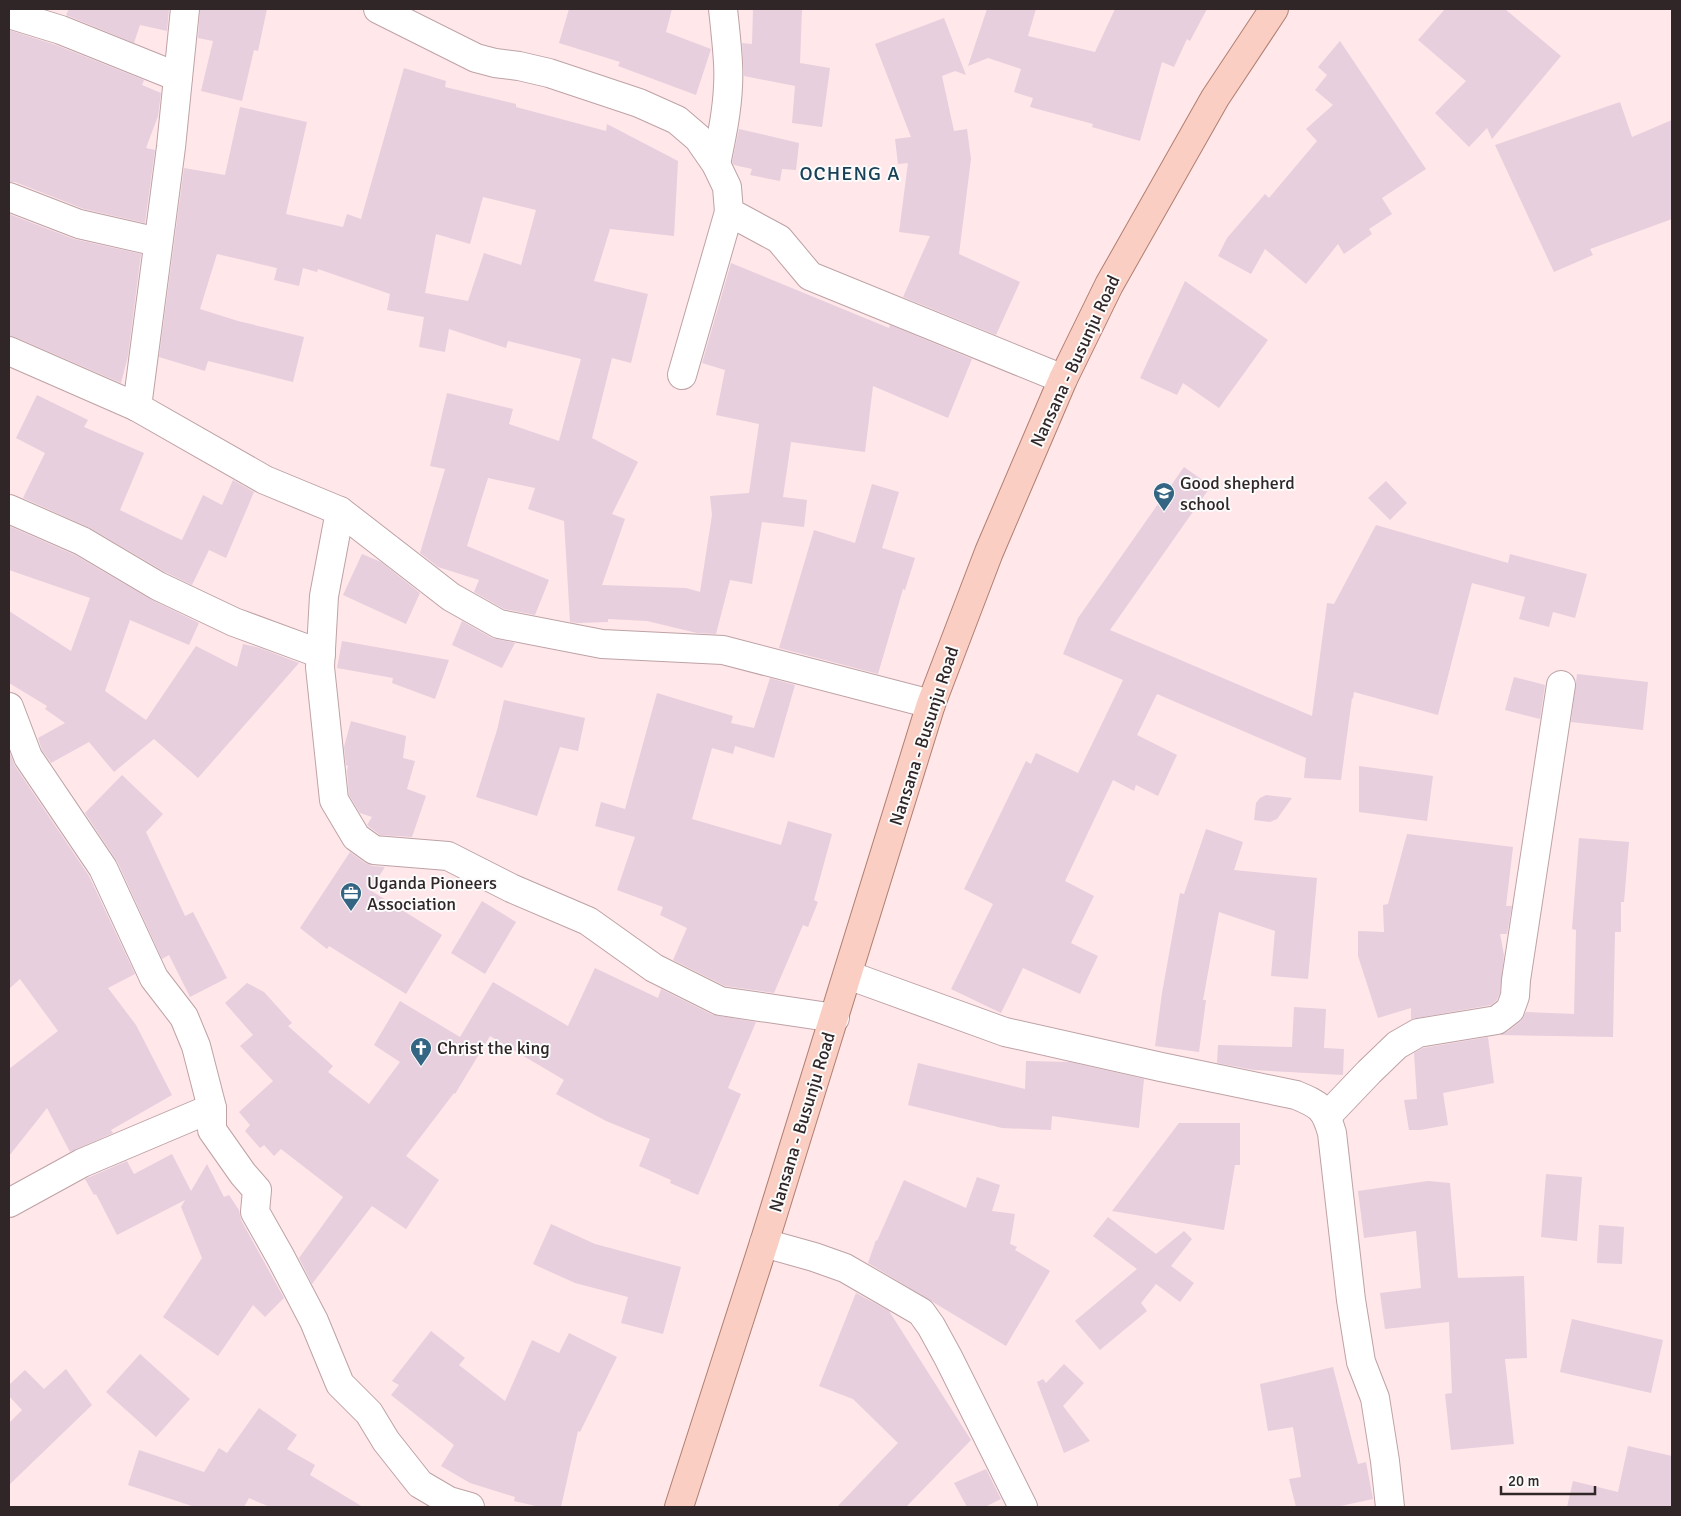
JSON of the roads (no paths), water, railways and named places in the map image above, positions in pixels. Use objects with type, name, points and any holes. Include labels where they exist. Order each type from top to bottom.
[{"type":"main road","name":"Nansana - Busunju Road","points":[[679,1507],[764,1243],[931,704],[989,552],[1063,379],[1109,285],[1210,107],[1274,9]]},
{"type":"street","points":[[137,407],[171,147],[185,9]]},
{"type":"street","points":[[379,9],[476,58],[549,73],[639,103],[677,120],[698,138],[716,164],[727,187],[729,212],[682,375]]},
{"type":"street","points":[[716,164],[727,96],[728,64],[723,9]]},
{"type":"street","points":[[9,14],[61,30],[178,77]]},
{"type":"street","points":[[9,197],[78,224],[158,242]]},
{"type":"street","points":[[729,212],[779,239],[810,276],[1063,379]]},
{"type":"street","points":[[9,351],[137,407],[265,480],[340,511],[451,597],[499,624],[602,644],[723,650],[931,704]]},
{"type":"street","points":[[9,509],[82,541],[158,586],[234,622],[321,654]]},
{"type":"street","points":[[340,511],[324,596],[320,667],[334,800],[356,837],[374,850],[448,856],[511,888],[588,921],[654,968],[720,1001],[834,1018]]},
{"type":"street","points":[[1327,1116],[1368,1072],[1397,1045],[1418,1033],[1497,1020],[1510,1010],[1515,996],[1561,685]]},
{"type":"street","points":[[9,707],[28,757],[103,868],[154,978],[184,1017],[196,1046],[212,1108],[212,1130],[243,1174],[258,1190],[255,1212],[314,1321],[340,1384],[370,1413],[386,1441],[420,1484],[449,1501],[470,1507]]},
{"type":"street","points":[[848,975],[1005,1032],[1161,1067],[1296,1094],[1315,1103],[1327,1116],[1332,1133],[1352,1308],[1361,1362],[1375,1398],[1390,1507]]},
{"type":"street","points":[[9,1203],[82,1163],[212,1108]]},
{"type":"street","points":[[764,1243],[845,1268],[920,1312],[931,1326],[948,1357],[1023,1507]]},
{"type":"place","name":"Good shepherd school","points":[[1164,512]]},
{"type":"place","name":"Uganda Pioneers Association","points":[[351,912]]},
{"type":"place","name":"Christ the king","points":[[421,1067]]},
{"type":"district","name":"OCHENG A","points":[[850,173]]}]
